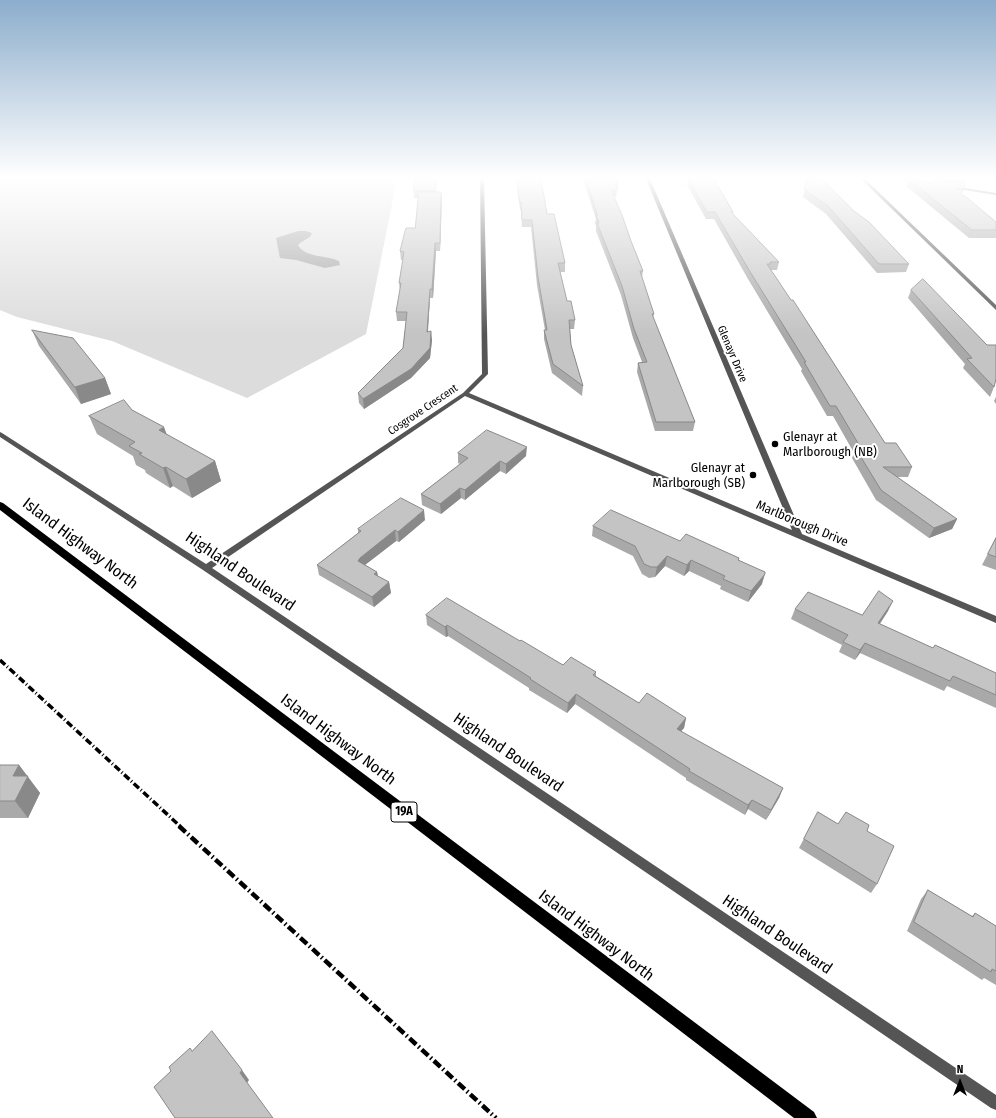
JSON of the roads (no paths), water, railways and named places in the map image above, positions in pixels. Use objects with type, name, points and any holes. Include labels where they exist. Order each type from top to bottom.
[{"type":"main road","name":"Island Highway North","points":[[0,505],[808,1118]]},
{"type":"street","name":"Cosgrove Crescent","points":[[206,568],[465,394],[485,374],[483,231]]},
{"type":"street","name":"Glenayr Drive","points":[[670,231],[799,537]]},
{"type":"street","points":[[916,231],[996,308]]},
{"type":"street","name":"Marlborough Drive","points":[[465,394],[996,620]]},
{"type":"street","name":"Highland Boulevard","points":[[0,434],[206,568],[996,1103]]},
{"type":"railway","points":[[0,660],[181,827]]},
{"type":"railway","points":[[179,826],[496,1118]]},
{"type":"place","name":"Glenayr at Marlborough (NB)","points":[[775,444]]},
{"type":"place","name":"Glenayr at Marlborough (SB)","points":[[753,475]]}]
